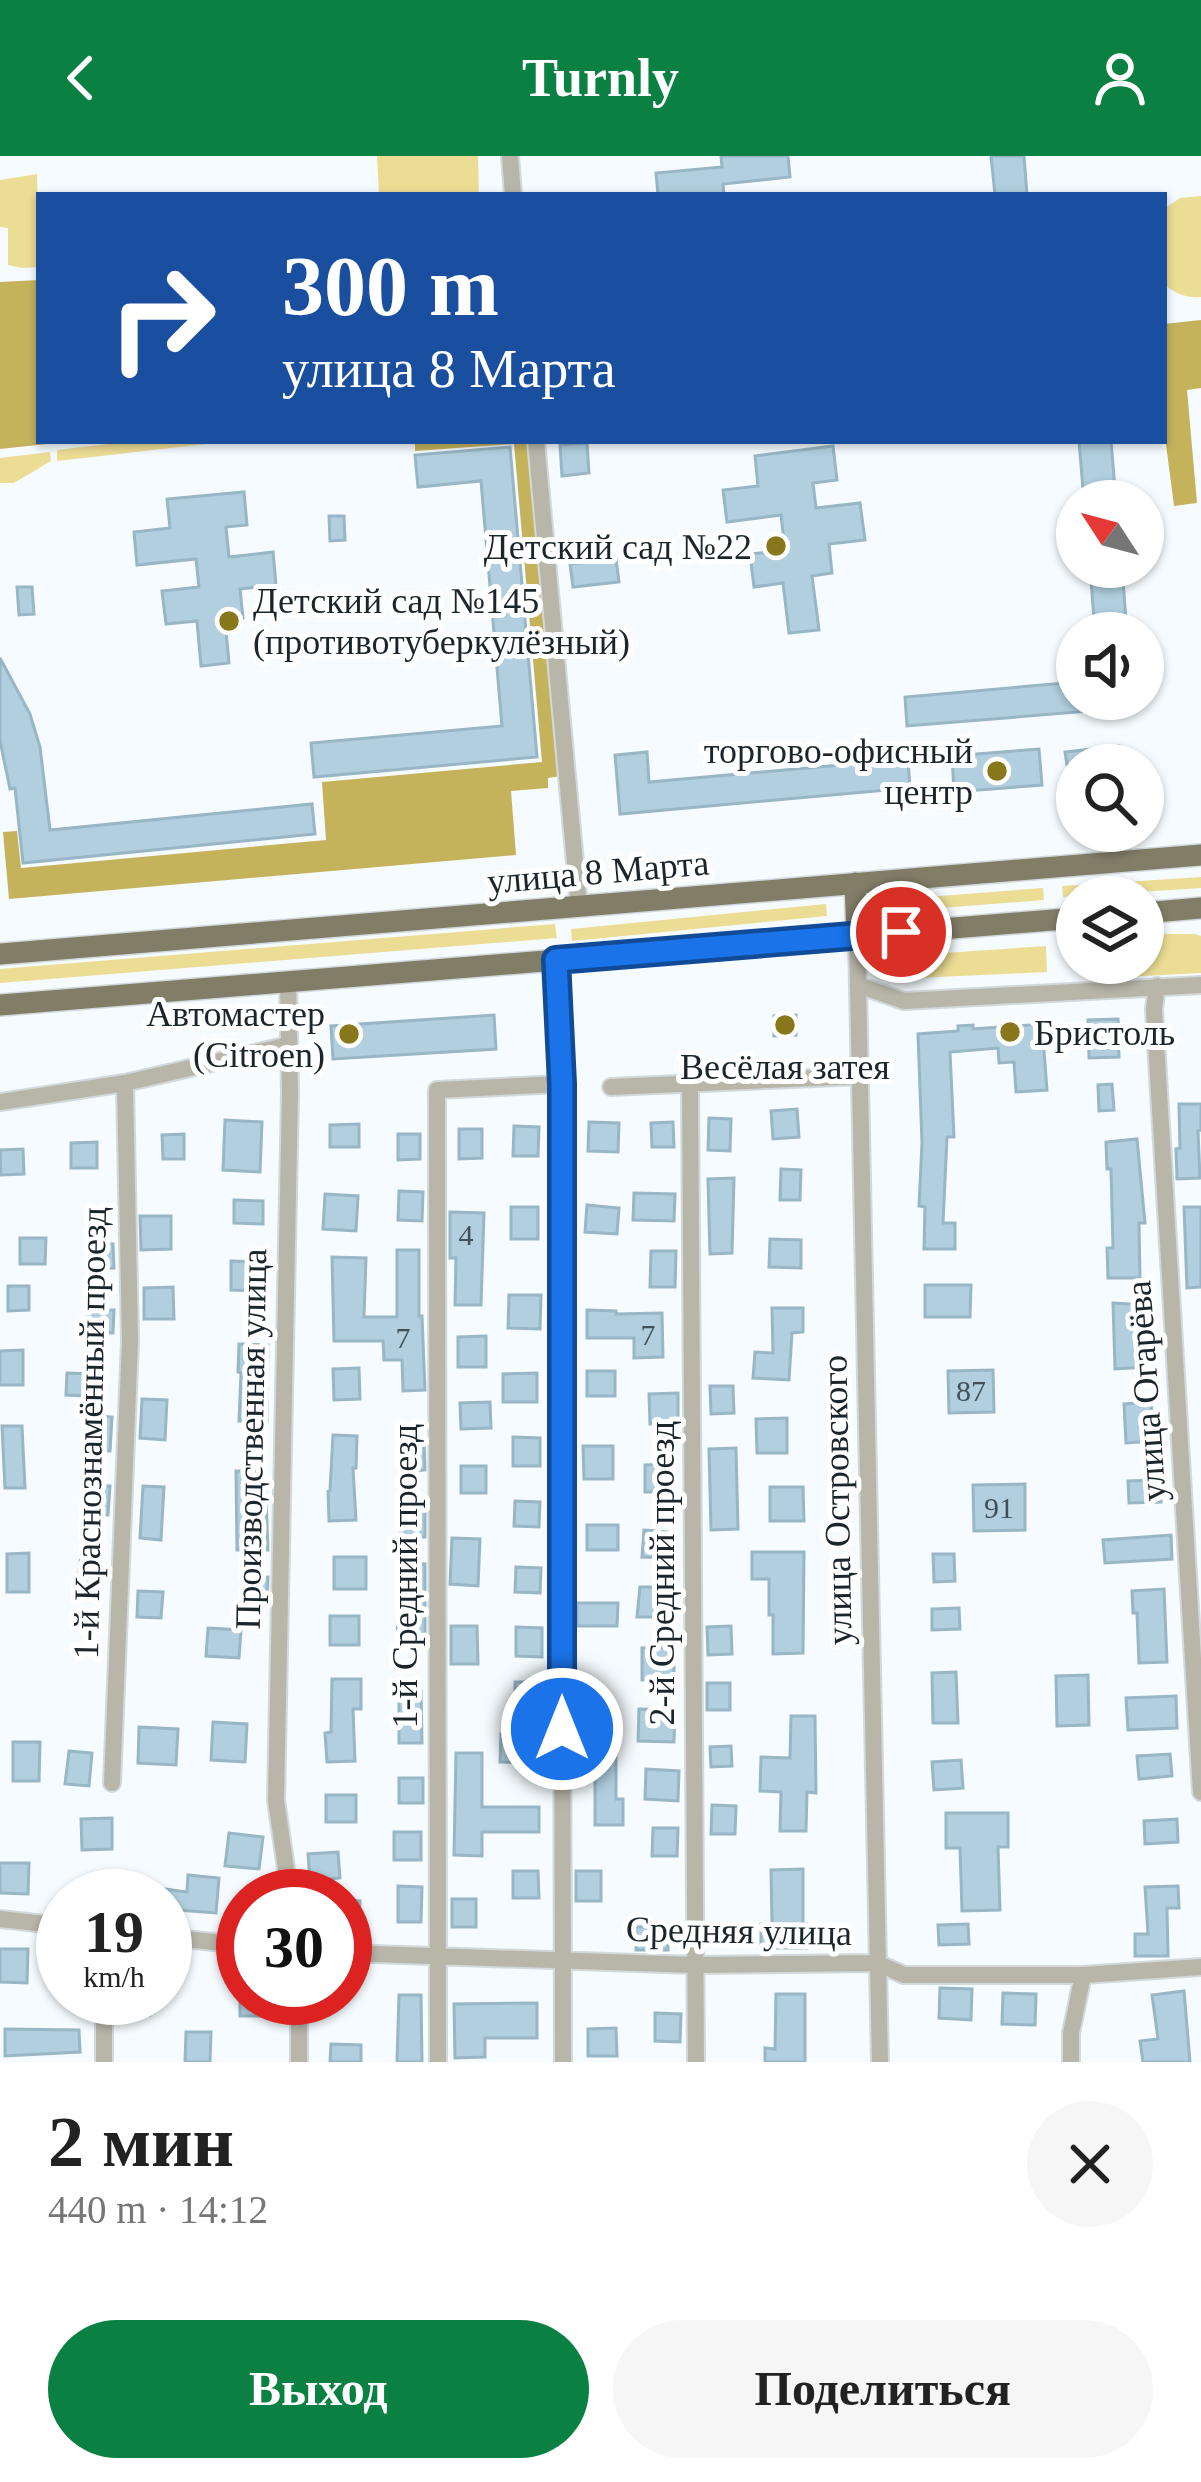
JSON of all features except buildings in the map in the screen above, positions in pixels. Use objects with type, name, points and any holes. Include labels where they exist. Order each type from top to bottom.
[{"type":"main road","name":"улица 8 Марта","points":[[0,954],[1201,855]]},
{"type":"main road","points":[[855,883],[857,936]]},
{"type":"main road","points":[[1190,909],[1201,919]]},
{"type":"main road","points":[[0,1005],[1056,920]]},
{"type":"street","points":[[510,156],[514,192]]},
{"type":"street","points":[[536,444],[579,905]]},
{"type":"street","name":"улица Островского","points":[[857,936],[880,2062]]},
{"type":"street","points":[[556,960],[562,1084],[563,2062]]},
{"type":"street","name":"Производственная улица","points":[[286,1869],[276,1800],[288,982]]},
{"type":"street","points":[[858,985],[904,1001],[1201,985]]},
{"type":"street","name":"улица Огарёва","points":[[1157,986],[1154,1009],[1192,1481],[1201,1792]]},
{"type":"street","points":[[0,1102],[125,1083],[290,1045]]},
{"type":"street","points":[[611,1087],[861,1076]]},
{"type":"street","name":"1-й Краснознамённый проезд","points":[[112,1783],[130,1341],[125,1083]]},
{"type":"street","name":"1-й Средний проезд","points":[[438,2062],[437,1090],[562,1084]]},
{"type":"street","name":"2-й Средний проезд","points":[[690,1084],[696,2062]]},
{"type":"street","points":[[0,1919],[36,1923]]},
{"type":"street","name":"Средняя улица","points":[[372,1954],[694,1965],[878,1964],[904,1975],[1083,1975],[1201,1967]]},
{"type":"street","points":[[1071,2062],[1083,1975]]},
{"type":"street","points":[[104,2025],[104,2062]]},
{"type":"street","points":[[299,2025],[299,2062]]},
{"type":"shaded area","points":[[377,156],[478,156],[479,192],[379,192]]},
{"type":"shaded area","points":[[37,174],[36,267],[8,265],[8,228],[0,227],[0,180]]},
{"type":"shaded area","points":[[1201,196],[1201,297],[1167,286],[1167,207],[1180,198]]},
{"type":"shaded area","points":[[36,280],[36,444],[47,444],[0,449],[0,282]]},
{"type":"shaded area","points":[[1201,320],[1201,388],[1187,390],[1197,503],[1174,506],[1166,444],[1167,324]]},
{"type":"shaded area","points":[[108,444],[206,444],[57,461],[57,450]]},
{"type":"shaded area","points":[[415,444],[514,444],[415,451]]},
{"type":"shaded area","points":[[514,444],[528,444],[561,776],[548,778],[548,788],[511,791],[516,855],[9,899],[3,832],[17,831],[21,868],[326,840],[322,782],[542,762]]},
{"type":"shaded area","points":[[50,452],[51,461],[14,483],[0,483],[0,458]]},
{"type":"shaded area","points":[[1201,877],[1201,888],[1164,890],[1164,879]]},
{"type":"shaded area","points":[[1043,888],[1044,900],[875,913],[874,901]]},
{"type":"shaded area","points":[[826,904],[827,916],[572,941],[571,929]]},
{"type":"shaded area","points":[[555,924],[557,938],[0,983],[0,969]]},
{"type":"shaded area","points":[[1164,934],[1201,936],[1201,973],[1164,975]]},
{"type":"shaded area","points":[[1046,946],[1047,972],[918,978],[907,964],[914,955]]},
{"type":"place","name":"Детский сад №22","points":[[776,546]]},
{"type":"place","name":"Детский сад №145 (противотуберкулёзный)","points":[[229,621]]},
{"type":"place","name":"торгово-офисный центр","points":[[997,771]]},
{"type":"place","name":"Весёлая затея","points":[[785,1025]]},
{"type":"place","name":"Бристоль","points":[[1010,1032]]},
{"type":"place","name":"Автомастер (Citroen)","points":[[349,1034]]},
{"type":"route","points":[[562,1729],[562,1084],[556,960],[901,932]]}]
